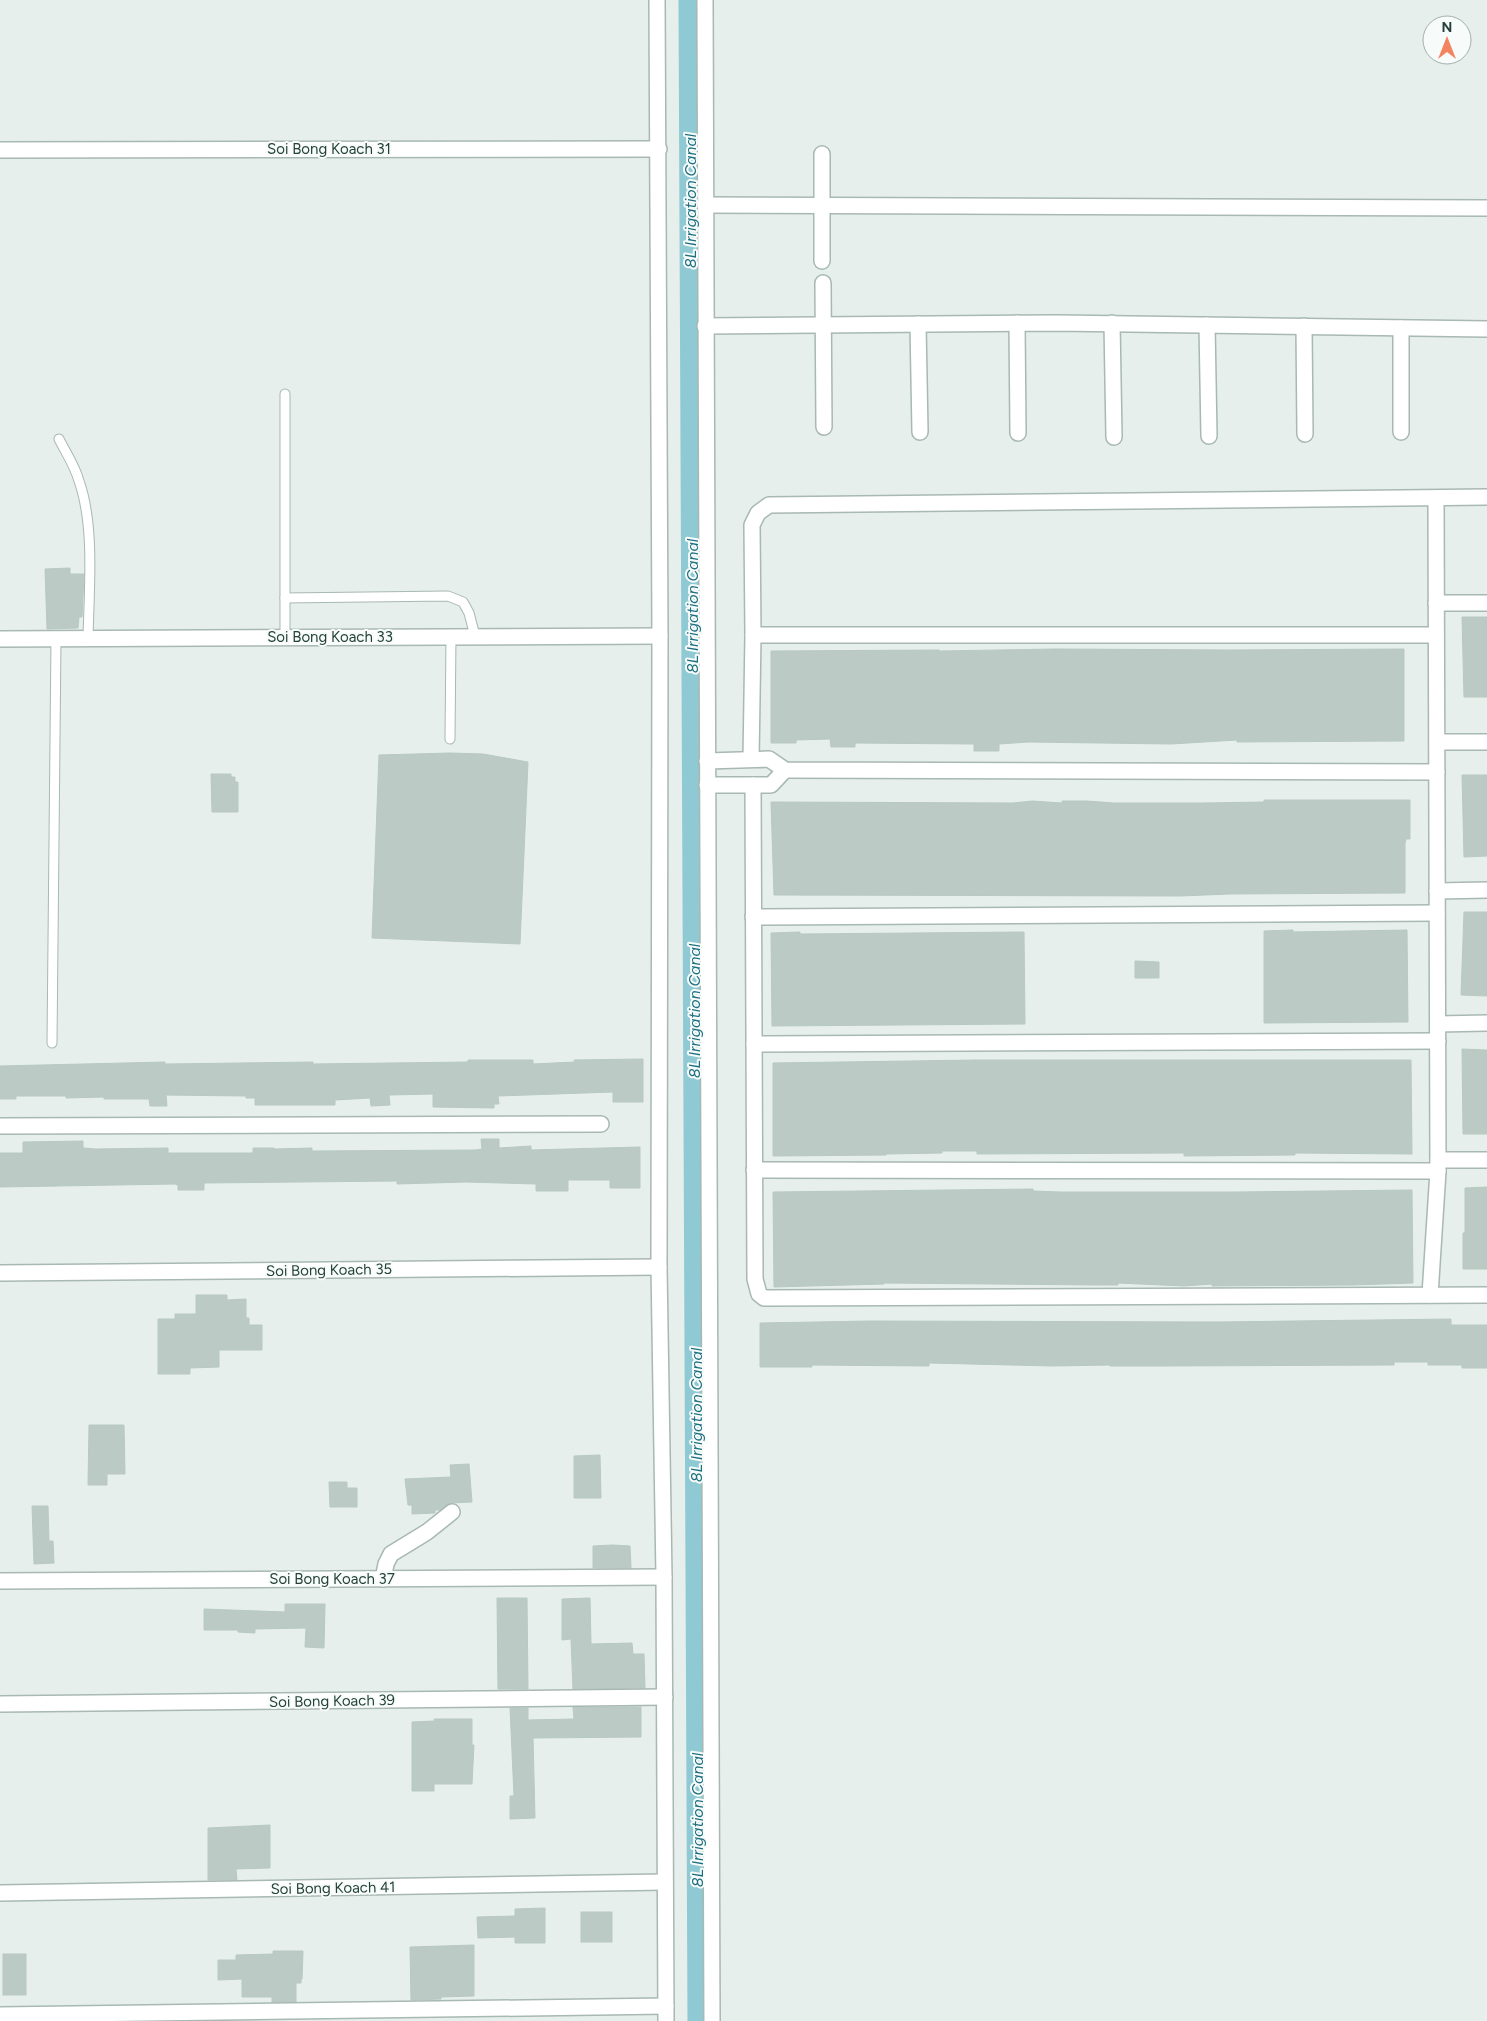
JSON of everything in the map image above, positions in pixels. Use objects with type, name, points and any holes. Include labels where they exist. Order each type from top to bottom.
[{"type":"street","points":[[0,2015],[666,2014],[664,1577],[659,1267],[660,636],[657,0]]},
{"type":"street","points":[[704,0],[712,2021]]},
{"type":"street","name":"Soi Bong Koach 31","points":[[0,150],[659,148]]},
{"type":"street","points":[[822,154],[822,261]]},
{"type":"street","points":[[706,205],[1487,208]]},
{"type":"street","points":[[823,283],[824,427]]},
{"type":"street","points":[[1018,323],[1018,433]]},
{"type":"street","points":[[705,326],[1112,323],[1487,329]]},
{"type":"street","points":[[1112,323],[1114,437]]},
{"type":"street","points":[[918,324],[920,432]]},
{"type":"street","points":[[1207,325],[1209,436]]},
{"type":"street","points":[[1304,326],[1305,434]]},
{"type":"street","points":[[1401,328],[1401,432]]},
{"type":"street","points":[[751,759],[752,526],[758,513],[770,505],[1487,497]]},
{"type":"street","points":[[1430,1295],[1438,1166],[1436,498]]},
{"type":"street","points":[[1436,603],[1487,603]]},
{"type":"street","points":[[753,635],[1436,635]]},
{"type":"street","name":"Soi Bong Koach 33","points":[[0,639],[660,636]]},
{"type":"street","points":[[1436,742],[1487,742]]},
{"type":"street","points":[[707,761],[768,759],[785,770],[1436,772]]},
{"type":"street","points":[[707,786],[771,785],[785,770]]},
{"type":"street","points":[[753,785],[755,1279],[759,1294],[764,1298],[1487,1295]]},
{"type":"street","points":[[1437,891],[1487,890]]},
{"type":"street","points":[[753,917],[1437,913]]},
{"type":"street","points":[[1438,1024],[1487,1023]]},
{"type":"street","points":[[754,1044],[1438,1040]]},
{"type":"street","points":[[0,1126],[601,1124]]},
{"type":"street","points":[[754,1170],[1438,1166],[1487,1160]]},
{"type":"street","name":"Soi Bong Koach 35","points":[[0,1273],[659,1267]]},
{"type":"street","points":[[383,1579],[386,1564],[391,1554],[427,1532],[452,1512]]},
{"type":"street","name":"Soi Bong Koach 37","points":[[0,1581],[664,1577]]},
{"type":"street","name":"Soi Bong Koach 39","points":[[0,1704],[665,1697]]},
{"type":"street","name":"Soi Bong Koach 41","points":[[0,1893],[665,1882]]},
{"type":"lane","points":[[285,394],[285,637]]},
{"type":"lane","points":[[59,439],[79,480],[84,500],[90,563],[88,638]]},
{"type":"lane","points":[[285,598],[448,596],[463,602],[469,613],[475,636]]},
{"type":"lane","points":[[450,739],[451,636]]},
{"type":"lane","points":[[52,1043],[56,638]]},
{"type":"building","points":[[70,568],[70,574],[84,574],[82,617],[79,617],[78,628],[47,629],[45,569]]},
{"type":"building","points":[[1462,617],[1487,617],[1487,697],[1464,697]]},
{"type":"building","points":[[1404,649],[1404,741],[1237,742],[1237,740],[1171,744],[1029,742],[999,744],[999,751],[974,751],[974,744],[855,743],[855,747],[831,747],[830,739],[796,740],[796,743],[771,743],[771,651]]},
{"type":"building","points":[[483,754],[528,762],[520,944],[372,938],[379,755]]},
{"type":"building","points":[[211,774],[231,774],[231,777],[235,777],[235,782],[238,782],[238,812],[212,812]]},
{"type":"building","points":[[1462,775],[1487,775],[1487,856],[1464,857]]},
{"type":"building","points":[[1264,800],[1410,800],[1410,839],[1406,839],[1405,843],[1405,893],[1180,896],[774,895],[771,802],[1013,803],[1032,801],[1062,803],[1062,801],[1087,801],[1114,803],[1203,803],[1264,802]]},
{"type":"building","points":[[1464,912],[1487,912],[1487,996],[1461,995]]},
{"type":"building","points":[[1293,930],[1293,932],[1407,930],[1408,1022],[1264,1023],[1264,931]]},
{"type":"building","points":[[800,932],[800,934],[1024,932],[1025,1024],[772,1026],[771,933]]},
{"type":"building","points":[[1135,961],[1159,962],[1159,978],[1135,978]]},
{"type":"building","points":[[1462,1049],[1487,1050],[1487,1134],[1463,1134]]},
{"type":"building","points":[[643,1059],[643,1102],[613,1102],[613,1092],[498,1096],[499,1104],[494,1104],[494,1108],[433,1107],[433,1094],[389,1095],[390,1105],[371,1106],[370,1098],[335,1100],[335,1105],[255,1105],[255,1098],[246,1098],[246,1096],[166,1095],[167,1106],[150,1106],[149,1099],[104,1099],[104,1097],[16,1096],[16,1099],[0,1099],[0,1066],[165,1062],[165,1064],[313,1062],[313,1064],[468,1062],[468,1060],[533,1060],[533,1064],[575,1062],[574,1060]]},
{"type":"building","points":[[976,1060],[1411,1060],[1412,1154],[1295,1153],[1295,1155],[1184,1156],[1184,1153],[977,1154],[977,1151],[942,1151],[942,1153],[886,1155],[773,1156],[773,1063]]},
{"type":"building","points":[[481,1139],[499,1139],[499,1148],[531,1146],[531,1150],[640,1147],[640,1188],[610,1188],[610,1180],[568,1180],[568,1191],[536,1191],[536,1184],[466,1182],[397,1184],[397,1181],[204,1183],[204,1190],[178,1190],[178,1185],[175,1184],[0,1187],[0,1153],[23,1153],[23,1142],[83,1141],[83,1148],[168,1148],[168,1153],[253,1153],[253,1148],[312,1148],[312,1151],[476,1150],[482,1149]]},
{"type":"building","points":[[1487,1187],[1487,1269],[1463,1269],[1465,1188]]},
{"type":"building","points":[[1033,1189],[1033,1191],[1060,1192],[1412,1190],[1413,1283],[1212,1286],[1212,1284],[1184,1286],[1118,1283],[1118,1285],[1095,1285],[884,1283],[774,1287],[773,1192]]},
{"type":"building","points":[[196,1295],[227,1295],[227,1300],[246,1299],[246,1318],[249,1318],[249,1325],[262,1325],[262,1350],[219,1350],[219,1367],[190,1368],[190,1374],[158,1374],[158,1319],[175,1319],[175,1314],[196,1314]]},
{"type":"building","points":[[1451,1319],[1451,1325],[1487,1325],[1487,1368],[1462,1368],[1462,1365],[1428,1365],[1428,1362],[1394,1362],[1394,1365],[1052,1366],[929,1363],[929,1366],[812,1365],[812,1367],[760,1367],[760,1323],[870,1321],[1219,1322]]},
{"type":"building","points":[[89,1425],[124,1425],[125,1474],[107,1474],[107,1485],[88,1485]]},
{"type":"building","points":[[600,1455],[601,1498],[574,1498],[574,1456]]},
{"type":"building","points":[[469,1464],[472,1502],[450,1503],[440,1510],[435,1510],[435,1513],[412,1514],[412,1505],[408,1505],[405,1479],[451,1477],[450,1465]]},
{"type":"building","points":[[329,1482],[347,1482],[347,1488],[357,1488],[357,1507],[330,1507]]},
{"type":"building","points":[[32,1506],[48,1506],[49,1541],[53,1541],[54,1563],[34,1564]]},
{"type":"building","points":[[593,1546],[630,1546],[631,1568],[593,1568]]},
{"type":"building","points":[[497,1598],[527,1598],[528,1689],[498,1689]]},
{"type":"building","points":[[590,1598],[591,1644],[632,1643],[633,1654],[644,1654],[645,1688],[573,1689],[571,1639],[562,1640],[562,1599]]},
{"type":"building","points":[[285,1604],[325,1604],[324,1648],[305,1647],[306,1628],[255,1629],[255,1633],[238,1632],[238,1630],[204,1630],[204,1609],[285,1612]]},
{"type":"building","points":[[573,1707],[641,1707],[641,1737],[533,1738],[535,1818],[510,1819],[510,1796],[514,1796],[510,1708],[528,1708],[528,1720],[574,1719]]},
{"type":"building","points":[[434,1719],[472,1719],[472,1745],[474,1745],[472,1784],[434,1784],[434,1791],[412,1791],[412,1722],[435,1721]]},
{"type":"building","points":[[270,1825],[270,1868],[236,1869],[237,1880],[208,1880],[208,1828]]},
{"type":"building","points":[[545,1908],[545,1943],[515,1943],[515,1937],[478,1938],[477,1917],[515,1916],[515,1909]]},
{"type":"building","points":[[581,1912],[612,1912],[612,1942],[581,1942]]},
{"type":"building","points":[[474,1945],[474,1996],[411,2000],[410,1947]]},
{"type":"building","points":[[273,1951],[303,1951],[302,1979],[301,1983],[296,1983],[296,2002],[272,2002],[272,1997],[242,1997],[242,1979],[218,1980],[218,1960],[236,1960],[236,1955],[273,1954]]},
{"type":"building","points":[[3,1954],[26,1954],[26,1995],[3,1995]]},
{"type":"waterway","name":"8L Irrigation Canal","points":[[689,0],[698,2021]]}]
